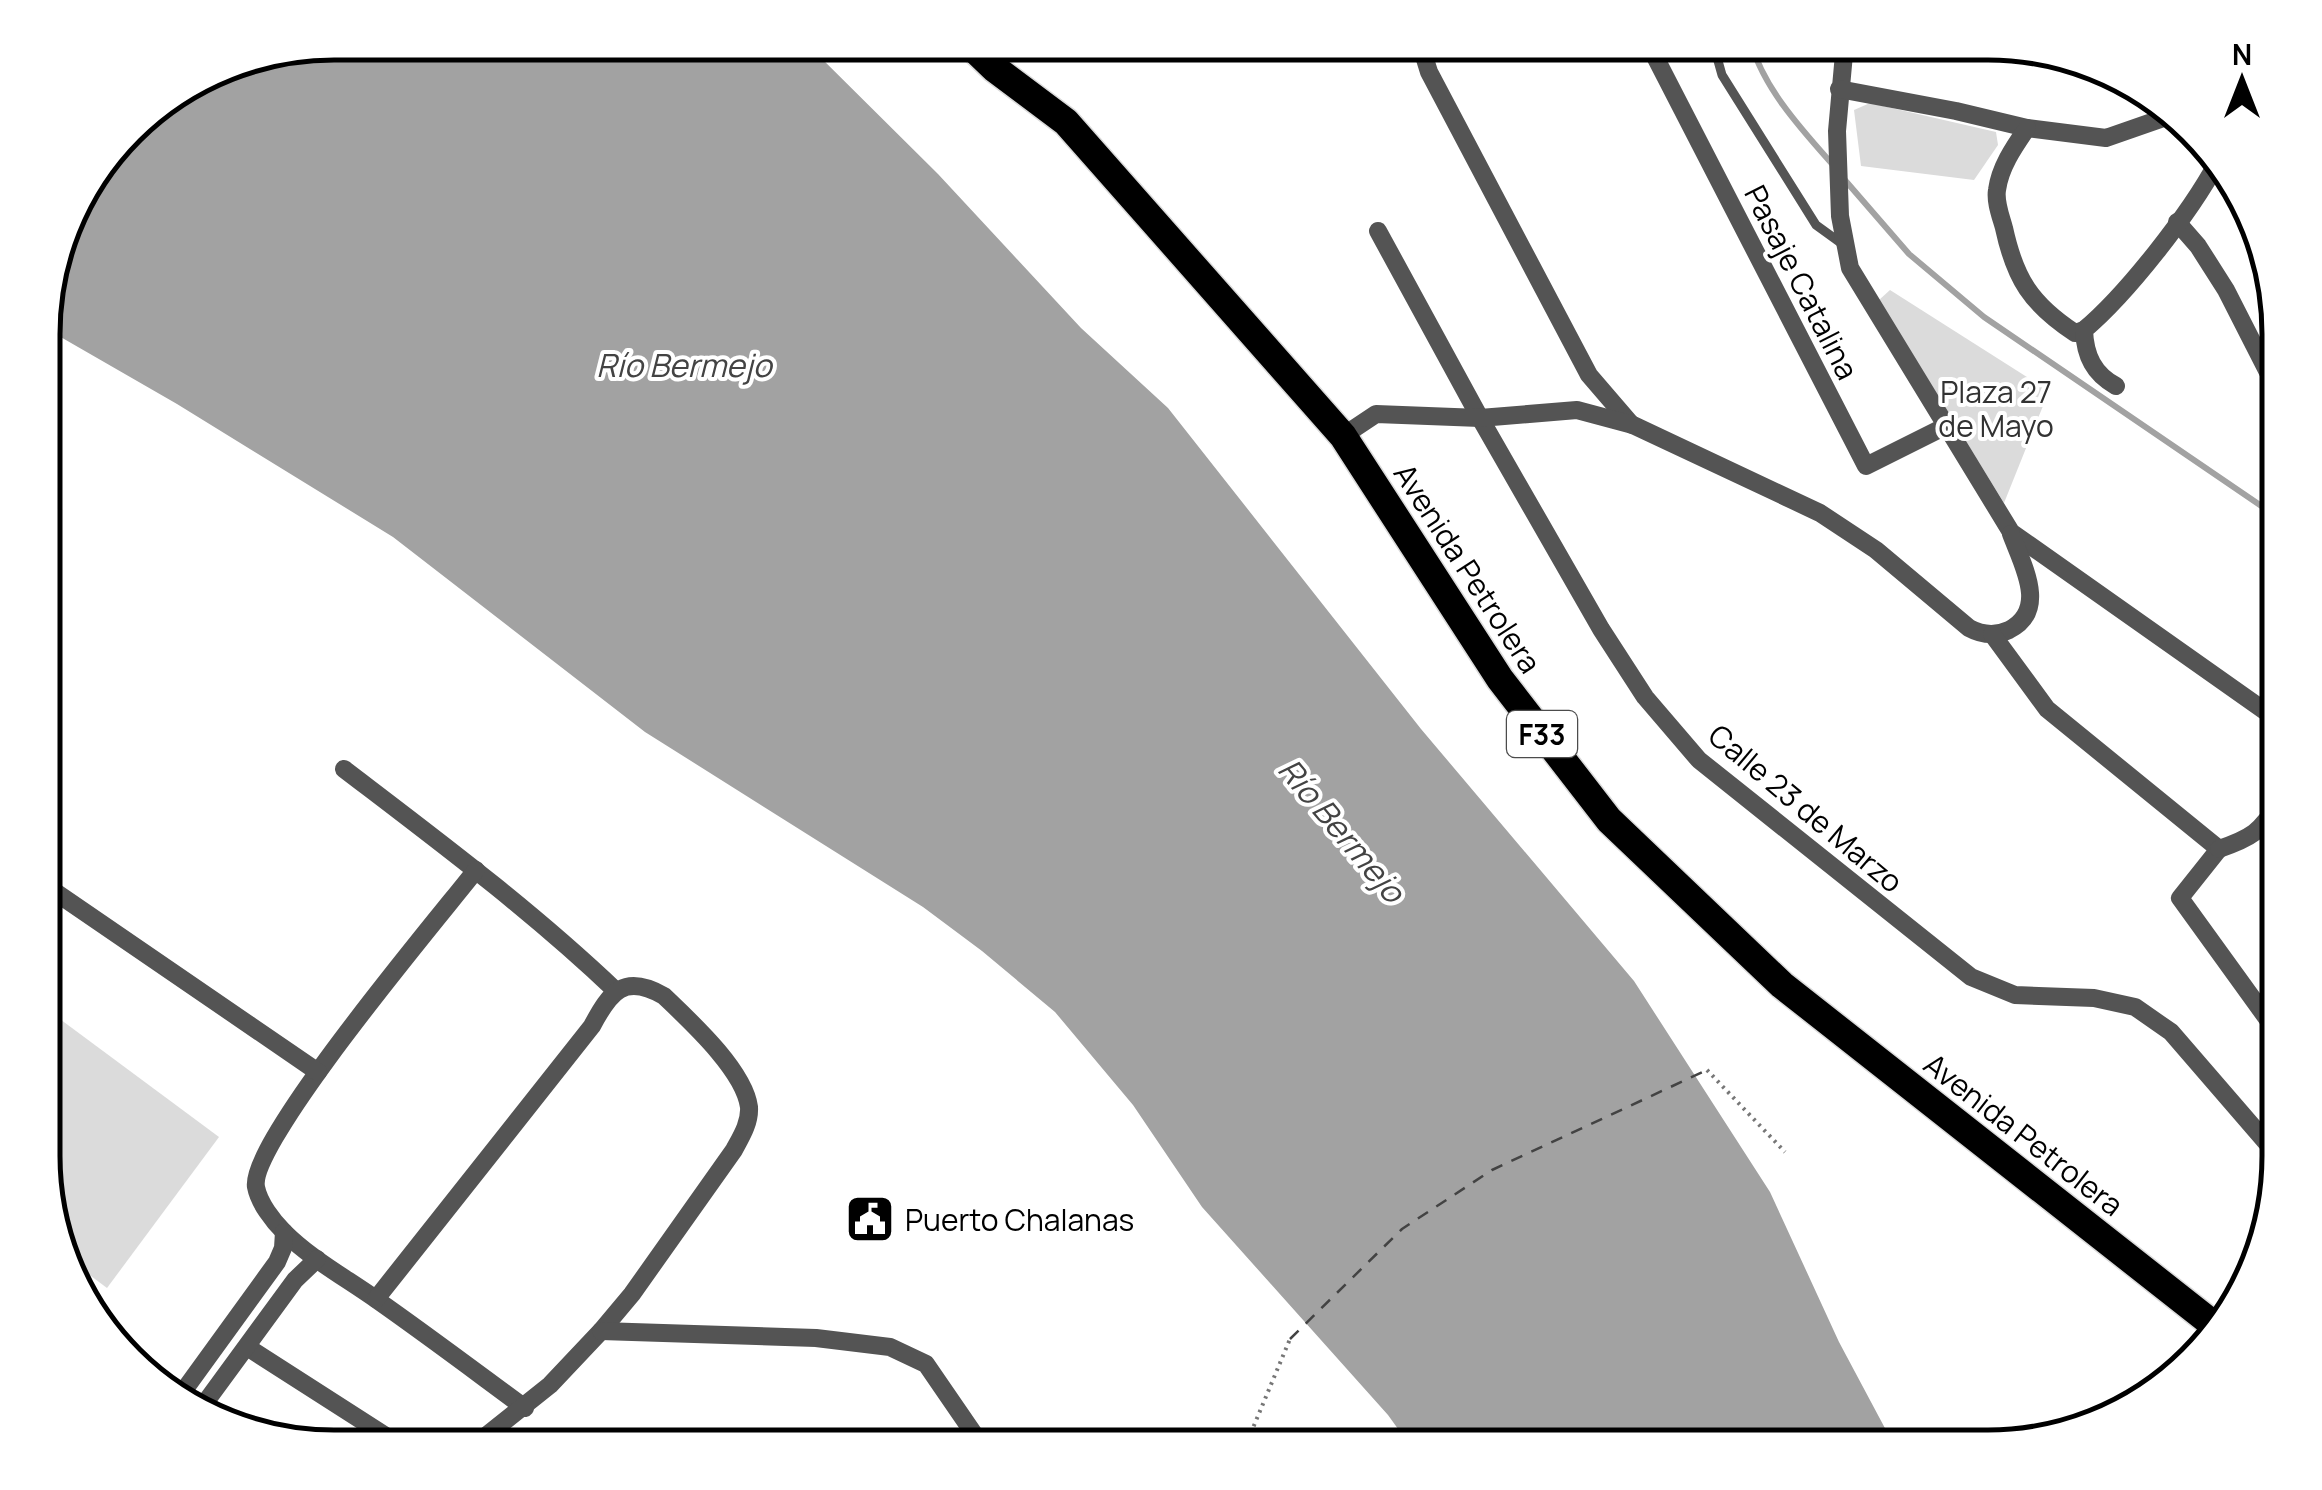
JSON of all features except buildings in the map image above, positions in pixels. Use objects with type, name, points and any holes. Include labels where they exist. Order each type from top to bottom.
[{"type":"highway","name":"Avenida Petrolera","points":[[1000,60],[1066,122],[1343,436],[1500,680],[1609,820],[1782,985],[2207,1320]]},
{"type":"street","points":[[1425,60],[1589,375],[1633,425]]},
{"type":"street","name":"Pasaje Catalina","points":[[1657,60],[1866,466],[1946,426]]},
{"type":"street","points":[[1343,436],[1376,414],[1480,418],[1577,410],[1633,425],[1820,513],[1876,550],[1969,628],[1992,634],[2019,623],[2032,598],[2032,589],[2011,532],[1850,268],[1840,216],[1836,131],[1843,60]]},
{"type":"street","points":[[1839,89],[2027,128],[2106,138],[2158,120]]},
{"type":"street","points":[[2027,128],[2010,153],[1996,193],[2012,262],[2026,292],[2074,334],[2107,311],[2210,174]]},
{"type":"street","points":[[2177,222],[2198,246],[2226,290],[2261,359]]},
{"type":"street","name":"Calle 23 de Marzo","points":[[1378,231],[1480,418],[1619,656],[1645,697],[1699,760],[1971,978],[2015,995],[2094,998],[2135,1008],[2171,1032],[2261,1136]]},
{"type":"street","points":[[2084,330],[2090,363],[2103,379],[2116,386]]},
{"type":"street","points":[[2011,532],[2261,709]]},
{"type":"street","points":[[1992,634],[2046,709],[2219,849]]},
{"type":"street","points":[[344,769],[476,870],[569,946],[616,991]]},
{"type":"street","points":[[2261,829],[2248,840],[2219,849],[2180,898],[2261,1009]]},
{"type":"street","points":[[476,870],[318,1072],[258,1168],[255,1184],[284,1232],[525,1408]]},
{"type":"street","points":[[60,894],[318,1072]]},
{"type":"street","points":[[376,1298],[592,1026],[608,997],[633,986],[648,987],[664,996],[738,1079],[749,1109],[746,1128],[632,1294],[525,1408],[496,1430]]},
{"type":"street","points":[[187,1387],[277,1262],[284,1232]]},
{"type":"street","points":[[208,1399],[294,1280],[317,1259]]},
{"type":"street","points":[[601,1331],[816,1338],[890,1347],[926,1364],[968,1430]]},
{"type":"street","points":[[247,1346],[375,1430]]},
{"type":"lane","points":[[1718,60],[1722,74],[1816,225],[1846,247]]},
{"type":"path","points":[[1707,1070],[1786,1152]]},
{"type":"path","points":[[1253,1429],[1290,1338]]},
{"type":"green space","points":[[1870,103],[1996,132],[1998,145],[1974,180],[1861,166],[1854,110]]},
{"type":"green space","name":"Plaza 27 de Mayo","points":[[1890,290],[2049,391],[2004,503],[1879,300]]},
{"type":"green space","points":[[60,1019],[219,1137],[107,1288],[86,1272],[69,1227],[62,1192]]},
{"type":"water","name":"Río Bermejo","points":[[334,60],[823,60],[938,174],[1081,328],[1168,408],[1421,729],[1634,981],[1770,1192],[1839,1342],[1885,1429],[1398,1429],[1202,1207],[1133,1105],[1055,1012],[923,907],[645,732],[393,537],[60,337],[62,298],[81,229],[106,182],[153,128],[213,88],[281,65]]},
{"type":"waterway","points":[[1757,60],[1774,93],[1833,165]]},
{"type":"waterway","points":[[1844,179],[1909,254],[1984,317],[2261,506]]},
{"type":"ferry route","points":[[1290,1339],[1402,1229],[1492,1170],[1707,1070]]},
{"type":"place","name":"Puerto Chalanas","points":[[870,1219]]}]
